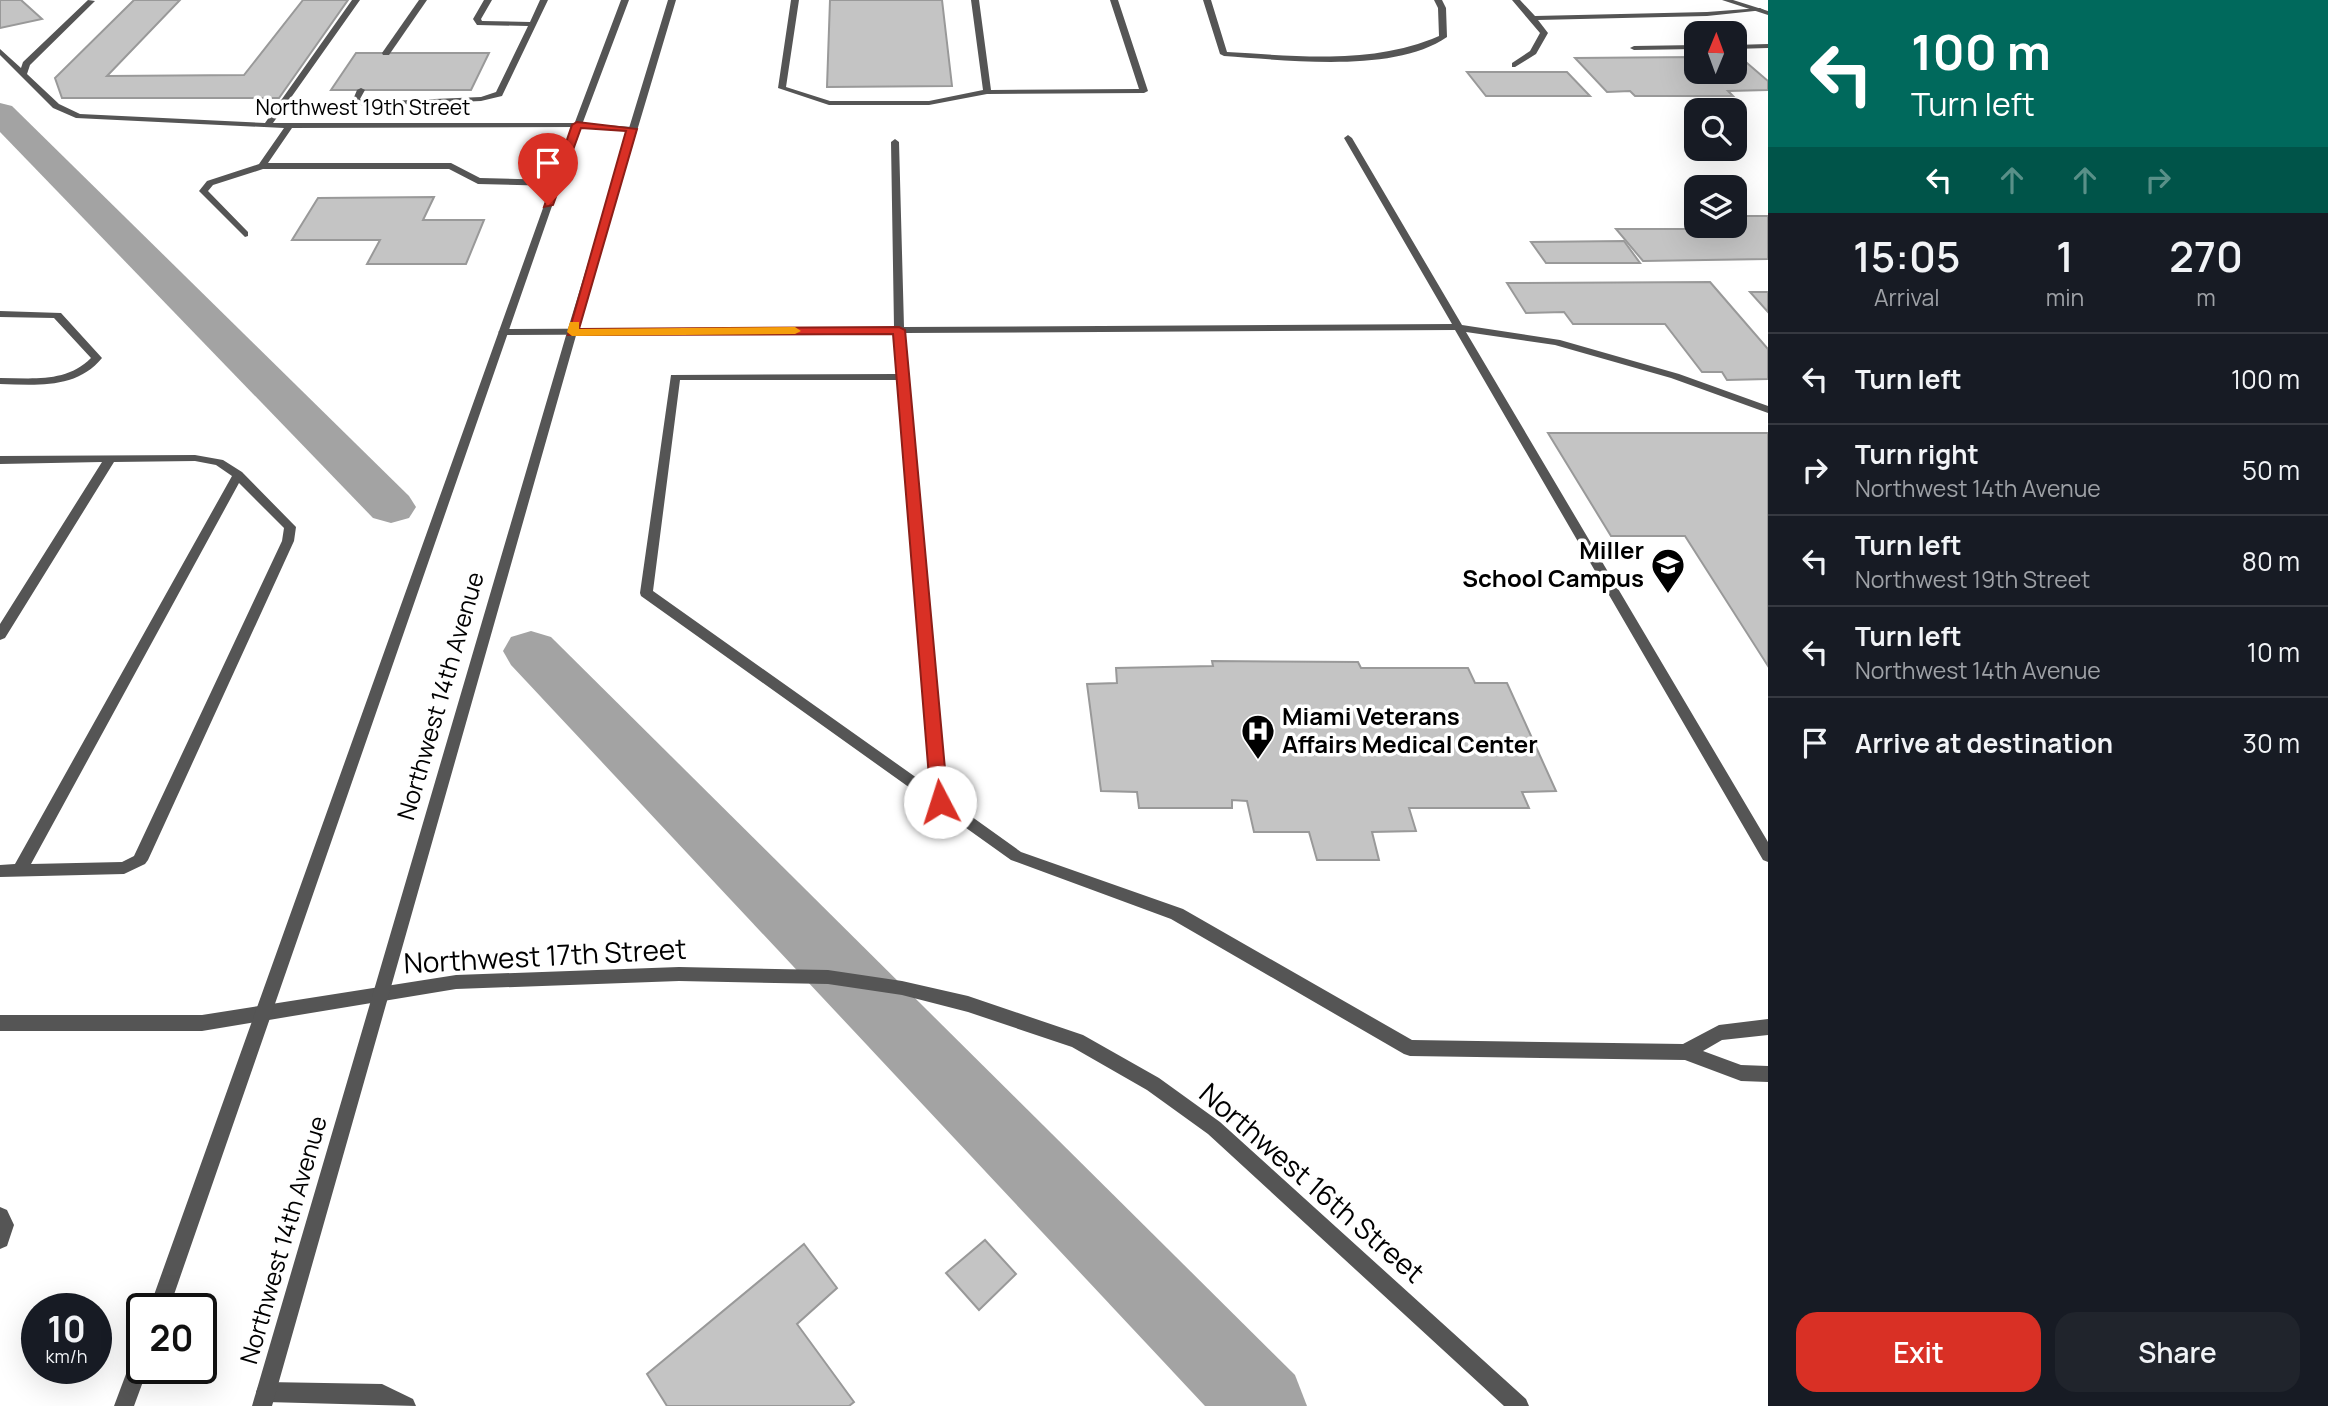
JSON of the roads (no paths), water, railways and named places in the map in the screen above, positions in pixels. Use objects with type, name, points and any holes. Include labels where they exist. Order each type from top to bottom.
[{"type":"street","points":[[267,126],[356,0]]},
{"type":"street","points":[[386,53],[423,0]]},
{"type":"street","points":[[488,0],[477,19],[480,23],[533,24]]},
{"type":"street","points":[[361,90],[355,100],[364,103],[481,99],[499,94],[544,0]]},
{"type":"street","points":[[165,1293],[261,1013],[556,183],[625,0]]},
{"type":"street","name":"Northwest 14th Avenue","points":[[264,1399],[572,332],[672,0]]},
{"type":"street","points":[[794,0],[782,88],[829,103],[929,103],[987,92],[1144,91],[1114,0]]},
{"type":"street","points":[[975,0],[987,92]]},
{"type":"street","points":[[1207,0],[1224,54],[1304,58],[1386,56],[1422,49],[1443,37],[1442,8],[1438,0]]},
{"type":"street","points":[[1515,65],[1533,52],[1544,33],[1516,0]]},
{"type":"street","points":[[1727,0],[1764,11]]},
{"type":"street","points":[[23,74],[26,64],[91,1]]},
{"type":"street","points":[[1533,18],[1707,15],[1764,11]]},
{"type":"street","points":[[1747,47],[1768,46]]},
{"type":"street","points":[[1634,48],[1684,47]]},
{"type":"street","name":"Northwest 19th Street","points":[[0,51],[56,106],[94,120],[267,126],[577,125],[632,129]]},
{"type":"street","points":[[353,126],[364,103]]},
{"type":"street","points":[[262,166],[290,126]]},
{"type":"street","points":[[1348,138],[1768,856]]},
{"type":"street","points":[[895,142],[899,330],[940,802]]},
{"type":"street","points":[[244,234],[203,191],[210,183],[262,166],[451,166],[478,181],[556,183]]},
{"type":"street","points":[[0,314],[57,314],[97,358],[91,366],[62,381],[0,381]]},
{"type":"street","points":[[503,332],[1457,327],[1556,341],[1675,376],[1768,410]]},
{"type":"street","points":[[904,377],[675,377],[646,593],[1016,856],[1177,914],[1410,1048],[1685,1052],[1741,1073],[1768,1074]]},
{"type":"street","points":[[0,460],[195,458],[219,462],[238,475],[290,527],[288,541],[140,859],[124,868],[0,871]]},
{"type":"street","points":[[0,635],[110,459]]},
{"type":"street","points":[[20,870],[238,475]]},
{"type":"street","name":"Northwest 17th Street","points":[[0,1023],[202,1023],[383,992],[486,980],[692,974],[828,977],[902,988],[968,1004]]},
{"type":"street","name":"Northwest 16th Street","points":[[968,1004],[1077,1041],[1153,1084],[1214,1128],[1519,1406]]},
{"type":"street","points":[[1685,1052],[1719,1033],[1768,1027]]},
{"type":"street","points":[[0,1217],[4,1225],[0,1238]]},
{"type":"street","points":[[124,1406],[132,1384]]},
{"type":"street","points":[[264,1399],[382,1394],[406,1406]]},
{"type":"waterway","points":[[0,113],[391,507]]},
{"type":"waterway","points":[[531,651],[1264,1406]]},
{"type":"place","name":"Miller School Campus","points":[[1668,595]]},
{"type":"place","name":"Miami Veterans Affairs Medical Center","points":[[1258,761]]}]
